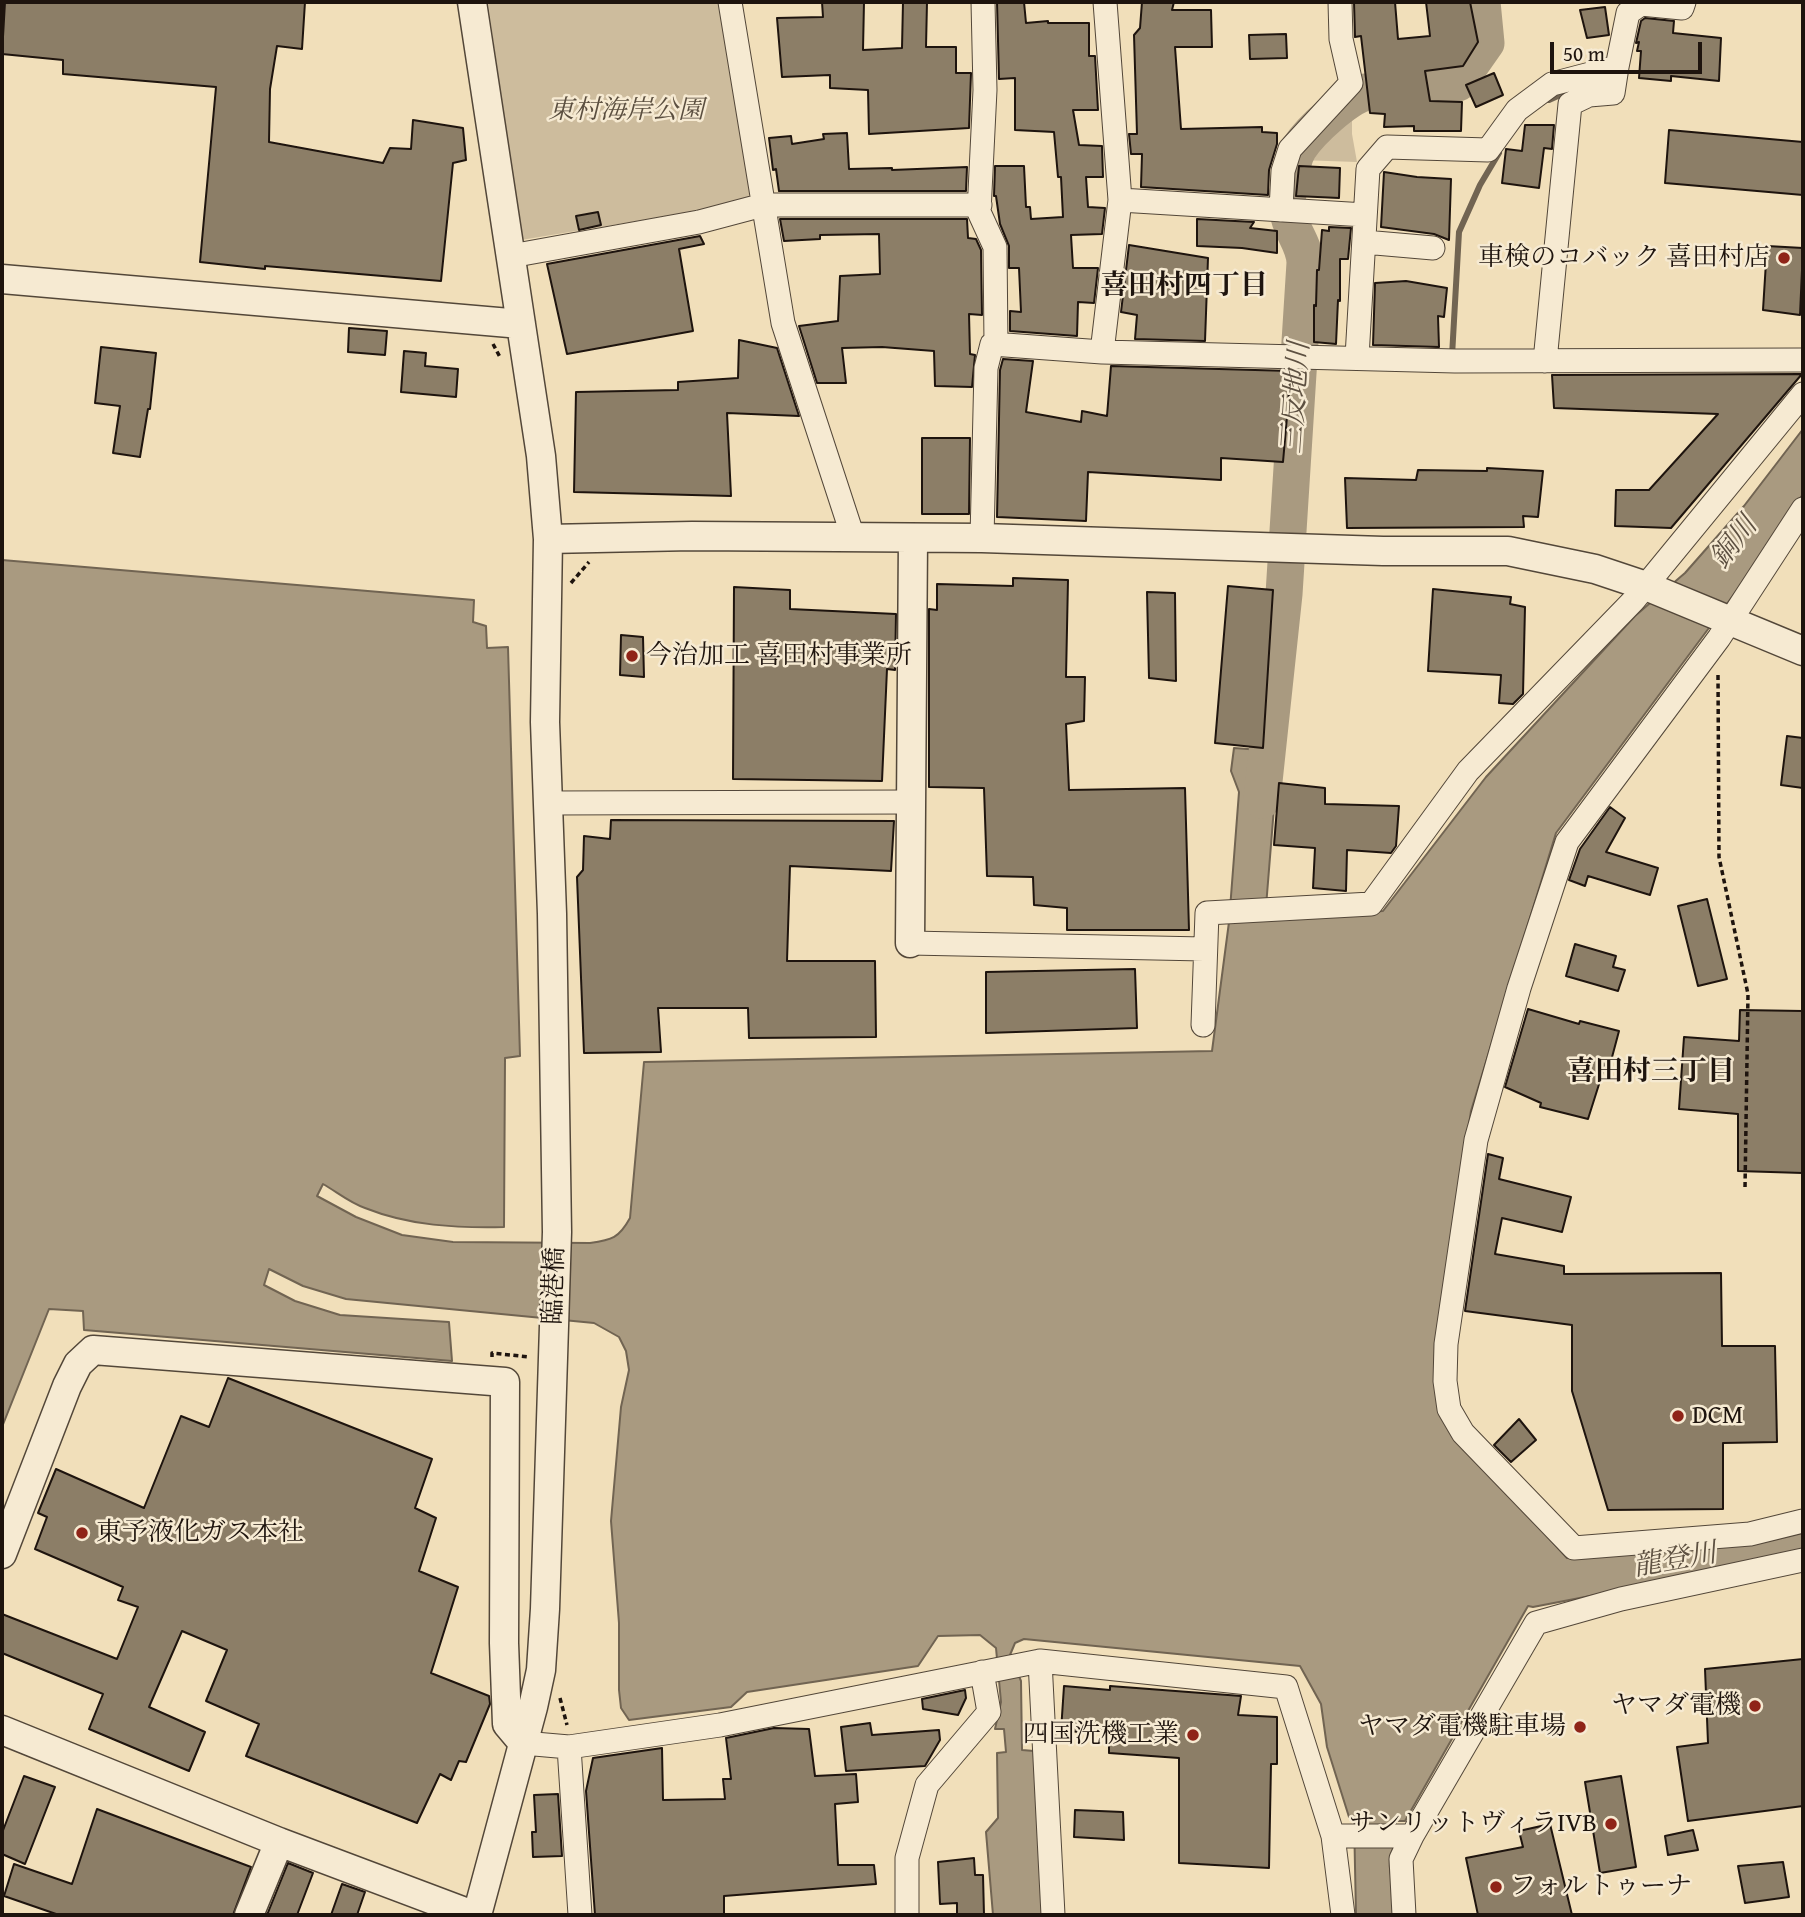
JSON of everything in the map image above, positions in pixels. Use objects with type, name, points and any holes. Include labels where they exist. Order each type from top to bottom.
[{"type":"street","name":"臨港橋","points":[[472,2],[541,457],[548,539],[545,722],[557,1232],[542,1658],[534,1707],[475,1915]]},
{"type":"street","points":[[730,2],[783,323],[853,537]]},
{"type":"street","points":[[983,2],[985,90],[979,212],[995,247],[996,344]]},
{"type":"street","points":[[1102,352],[1120,200],[1105,2]]},
{"type":"street","points":[[1281,209],[1283,171],[1290,149],[1351,83],[1341,39],[1340,2]]},
{"type":"street","points":[[1545,361],[1570,104],[1589,94],[1613,93],[1628,13],[1641,4],[1682,8],[1684,2]]},
{"type":"street","points":[[1357,357],[1368,169],[1387,147],[1488,150],[1517,110],[1552,84],[1617,67]]},
{"type":"street","points":[[1120,200],[1365,215]]},
{"type":"street","points":[[511,256],[699,222],[763,205],[980,205]]},
{"type":"street","points":[[1364,242],[1433,248]]},
{"type":"street","points":[[2,279],[521,324]]},
{"type":"street","points":[[982,538],[986,368],[992,344],[1102,352],[1455,361],[1803,360]]},
{"type":"street","points":[[1203,1025],[1207,913],[1371,904],[1468,771],[1658,591],[1803,394]]},
{"type":"street","points":[[1803,509],[1567,842],[1519,988],[1476,1140],[1446,1344],[1445,1381],[1449,1409],[1463,1433],[1574,1548],[1750,1534],[1803,1521]]},
{"type":"street","points":[[913,538],[910,943],[1204,949]]},
{"type":"street","points":[[548,539],[982,538],[1383,551],[1508,551],[1595,569],[1658,591],[1803,651]]},
{"type":"street","points":[[548,803],[911,802]]},
{"type":"street","points":[[2,1554],[67,1386],[78,1364],[93,1350],[505,1382],[504,1643],[508,1724],[523,1742],[569,1747],[720,1725],[1040,1661],[1286,1687],[1334,1836],[1343,1915]]},
{"type":"street","points":[[1770,1530],[1776,1566]]},
{"type":"street","points":[[1404,1915],[1401,1859],[1411,1836],[1536,1623],[1621,1599],[1803,1560]]},
{"type":"street","points":[[1040,1661],[1053,1915]]},
{"type":"street","points":[[907,1915],[907,1857],[926,1785],[989,1712],[982,1672]]},
{"type":"street","points":[[2,1730],[279,1842],[475,1915]]},
{"type":"street","points":[[569,1747],[580,1915]]},
{"type":"street","points":[[1334,1836],[1411,1836]]},
{"type":"street","points":[[250,1915],[279,1842]]},
{"type":"path","points":[[1718,664],[1719,856],[1748,994],[1745,1188]]},
{"type":"green space","name":"東村海岸公園","points":[[488,2],[723,2],[753,202],[521,240]]},
{"type":"green space","points":[[1352,110],[1352,134],[1357,162],[1299,160],[1300,150],[1341,112]]},
{"type":"water","points":[[1478,2],[1486,2],[1490,41],[1482,42]]},
{"type":"water","points":[[1803,429],[1803,494],[1738,589],[1556,833],[1471,1111],[1434,1368],[1454,1433],[1567,1558],[1803,1526],[1803,1555],[1528,1606],[1405,1821],[1396,1821],[1396,1844],[1390,1861],[1396,1915],[1356,1915],[1354,1818],[1349,1817],[1327,1747],[1321,1704],[1300,1666],[1024,1639],[1015,1643],[1010,1655],[1021,1681],[1022,1750],[1034,1751],[1045,1915],[993,1915],[986,1832],[998,1818],[997,1753],[1006,1752],[1004,1729],[995,1729],[1001,1702],[996,1648],[980,1635],[938,1636],[918,1666],[747,1692],[731,1707],[629,1720],[621,1708],[619,1690],[619,1623],[611,1521],[621,1407],[629,1370],[626,1351],[619,1337],[594,1323],[346,1299],[303,1286],[269,1269],[264,1285],[295,1301],[340,1315],[449,1322],[452,1361],[84,1330],[83,1311],[49,1309],[2,1427],[2,560],[474,600],[473,622],[486,626],[487,648],[508,647],[520,1056],[505,1058],[504,1227],[451,1226],[399,1219],[359,1206],[323,1184],[317,1196],[356,1217],[402,1235],[453,1242],[590,1243],[614,1237],[630,1218],[644,1062],[1212,1051],[1229,922],[1239,792],[1231,771],[1234,748],[1274,751],[1278,758],[1265,919],[1383,911],[1486,777],[1635,616],[1685,573],[1744,506]]},
{"type":"building","points":[[5,2],[305,2],[302,49],[277,46],[270,89],[269,142],[383,163],[390,148],[411,149],[413,120],[463,128],[466,160],[453,163],[441,281],[200,262],[216,87],[63,74],[63,60],[2,54]]},
{"type":"building","points":[[822,2],[864,2],[863,50],[902,48],[903,2],[927,2],[926,47],[956,47],[956,73],[971,73],[969,128],[869,134],[868,90],[830,88],[830,75],[782,77],[777,18],[823,17]]},
{"type":"building","points":[[997,2],[1024,2],[1026,23],[1089,23],[1089,56],[1095,56],[1098,110],[1073,110],[1079,145],[1102,146],[1103,177],[1086,177],[1088,207],[1105,208],[1102,234],[1071,235],[1073,268],[1098,268],[1094,303],[1078,302],[1077,336],[1010,331],[1010,311],[1021,312],[1019,268],[1009,268],[1009,246],[1000,224],[994,196],[995,166],[1024,166],[1026,207],[1030,207],[1031,219],[1063,217],[1061,177],[1058,177],[1054,132],[1015,130],[1015,78],[999,79]]},
{"type":"building","points":[[1142,2],[1174,2],[1172,10],[1211,10],[1212,47],[1175,47],[1181,129],[1262,127],[1262,132],[1277,133],[1277,144],[1269,170],[1268,195],[1141,187],[1142,154],[1131,154],[1129,134],[1137,134],[1134,35],[1140,28]]},
{"type":"building","points":[[1354,2],[1395,2],[1398,39],[1430,36],[1426,2],[1470,2],[1478,42],[1463,66],[1425,71],[1430,101],[1462,102],[1461,131],[1414,131],[1414,126],[1384,127],[1385,114],[1370,113],[1361,36],[1355,37]]},
{"type":"building","points":[[1605,7],[1609,35],[1587,38],[1580,10]]},
{"type":"building","points":[[1645,18],[1674,21],[1673,33],[1721,38],[1719,81],[1671,76],[1671,81],[1639,78],[1641,51],[1637,51],[1639,42],[1636,43],[1641,21]]},
{"type":"building","points":[[1286,34],[1287,58],[1250,59],[1249,35]]},
{"type":"building","points":[[1494,73],[1503,95],[1476,107],[1466,85]]},
{"type":"building","points":[[1525,125],[1554,125],[1552,149],[1544,148],[1539,188],[1502,183],[1506,149],[1522,151]]},
{"type":"building","points":[[1669,130],[1803,142],[1803,195],[1665,183]]},
{"type":"building","points":[[847,133],[849,169],[967,167],[966,191],[779,191],[769,138],[791,136],[792,144],[824,139],[823,134]]},
{"type":"building","points":[[1299,166],[1340,168],[1339,198],[1296,196]]},
{"type":"building","points":[[1384,172],[1451,179],[1449,240],[1434,234],[1381,227]]},
{"type":"building","points":[[598,212],[601,225],[579,230],[576,216]]},
{"type":"building","points":[[780,219],[967,219],[968,238],[976,239],[981,250],[982,315],[969,314],[970,354],[975,355],[972,387],[935,386],[934,351],[882,347],[842,348],[846,383],[817,383],[799,326],[838,321],[840,276],[880,274],[879,234],[820,235],[820,239],[784,241]]},
{"type":"building","points":[[1197,219],[1254,222],[1250,228],[1277,231],[1277,253],[1197,246]]},
{"type":"building","points":[[1329,227],[1351,228],[1348,259],[1340,259],[1336,344],[1314,342],[1314,305],[1316,306],[1322,230],[1329,231]]},
{"type":"building","points":[[700,236],[704,244],[679,249],[693,331],[567,354],[547,264]]},
{"type":"building","points":[[1129,245],[1208,258],[1205,341],[1135,339],[1137,315],[1121,312]]},
{"type":"building","points":[[1767,246],[1803,248],[1800,315],[1763,310]]},
{"type":"building","points":[[1406,281],[1447,288],[1444,317],[1438,316],[1439,347],[1373,345],[1375,283]]},
{"type":"building","points":[[349,328],[387,331],[385,355],[348,352]]},
{"type":"building","points":[[739,340],[777,348],[799,416],[727,413],[731,496],[574,492],[576,392],[678,390],[678,382],[738,378]]},
{"type":"building","points":[[101,347],[156,353],[150,409],[140,457],[113,453],[120,406],[95,403]]},
{"type":"building","points":[[404,351],[426,353],[425,366],[458,369],[456,397],[401,392]]},
{"type":"building","points":[[1003,359],[1033,361],[1026,412],[1081,422],[1082,411],[1107,416],[1111,366],[1291,371],[1283,462],[1221,458],[1221,480],[1088,472],[1086,521],[997,517],[1000,370]]},
{"type":"building","points":[[1802,374],[1671,528],[1615,526],[1616,490],[1649,490],[1718,414],[1554,408],[1552,375]]},
{"type":"building","points":[[922,438],[970,438],[969,514],[922,514]]},
{"type":"building","points":[[1487,468],[1543,471],[1538,517],[1523,516],[1524,527],[1347,528],[1345,478],[1416,480],[1418,470],[1487,471]]},
{"type":"building","points":[[1013,578],[1068,580],[1066,677],[1085,677],[1084,721],[1066,724],[1069,790],[1185,788],[1189,930],[1067,930],[1067,908],[1034,905],[1033,877],[987,876],[984,788],[929,787],[929,609],[937,610],[937,584],[1013,586]]},
{"type":"building","points":[[1228,586],[1273,590],[1263,748],[1215,743]]},
{"type":"building","points":[[734,587],[790,590],[790,609],[896,614],[895,670],[887,669],[882,781],[733,779]]},
{"type":"building","points":[[1433,589],[1511,597],[1510,604],[1525,607],[1523,694],[1513,704],[1499,703],[1501,675],[1428,671]]},
{"type":"building","points":[[1147,592],[1175,593],[1176,681],[1149,678]]},
{"type":"building","name":"今治加工 喜田村事業所","points":[[621,635],[643,637],[644,677],[620,675]]},
{"type":"building","points":[[1787,736],[1803,738],[1803,788],[1781,785]]},
{"type":"building","points":[[1279,783],[1325,788],[1325,804],[1399,806],[1396,846],[1391,853],[1347,850],[1346,891],[1313,888],[1315,848],[1274,845]]},
{"type":"building","points":[[1610,807],[1625,818],[1606,852],[1658,868],[1650,895],[1588,876],[1585,886],[1569,880],[1580,849]]},
{"type":"building","points":[[611,820],[894,821],[891,871],[790,866],[787,961],[875,961],[876,1037],[749,1038],[748,1008],[658,1008],[661,1052],[584,1053],[577,877],[583,870],[584,836],[610,839]]},
{"type":"building","points":[[1707,899],[1727,979],[1698,986],[1678,906]]},
{"type":"building","points":[[1575,944],[1616,956],[1613,967],[1625,970],[1618,991],[1566,976]]},
{"type":"building","points":[[1135,969],[1137,1028],[986,1033],[986,972]]},
{"type":"building","points":[[1528,1009],[1579,1024],[1580,1021],[1619,1031],[1611,1061],[1607,1059],[1588,1119],[1540,1107],[1541,1103],[1505,1087]]},
{"type":"building","points":[[1740,1010],[1803,1011],[1803,1173],[1738,1171],[1738,1114],[1679,1109],[1684,1037],[1739,1041]]},
{"type":"building","name":"DCM","points":[[1488,1154],[1503,1158],[1499,1179],[1571,1197],[1562,1232],[1502,1218],[1495,1254],[1564,1266],[1564,1274],[1721,1273],[1722,1346],[1775,1346],[1777,1442],[1723,1443],[1723,1509],[1608,1510],[1572,1391],[1572,1325],[1465,1311]]},
{"type":"building","points":[[228,1378],[432,1459],[415,1508],[436,1518],[419,1571],[458,1587],[431,1673],[489,1696],[490,1704],[466,1762],[459,1761],[451,1780],[440,1774],[417,1823],[246,1756],[259,1724],[206,1701],[227,1650],[182,1631],[149,1707],[205,1732],[189,1771],[89,1729],[103,1694],[2,1653],[2,1614],[117,1659],[138,1607],[118,1600],[123,1587],[35,1549],[47,1517],[38,1513],[56,1469],[144,1508],[181,1416],[209,1427]]},
{"type":"building","points":[[1519,1419],[1536,1440],[1511,1462],[1494,1445]]},
{"type":"building","name":"ヤマダ電機","points":[[1803,1659],[1803,1806],[1688,1821],[1677,1747],[1708,1743],[1705,1669]]},
{"type":"building","points":[[1064,1686],[1110,1690],[1110,1686],[1241,1696],[1238,1715],[1277,1717],[1277,1764],[1271,1764],[1269,1868],[1179,1863],[1179,1758],[1109,1753],[1109,1733],[1061,1731]]},
{"type":"building","points":[[965,1690],[966,1698],[958,1715],[923,1709],[922,1699]]},
{"type":"building","points":[[870,1723],[872,1735],[939,1730],[940,1740],[925,1766],[846,1771],[841,1727]]},
{"type":"building","points":[[774,1728],[809,1729],[815,1776],[856,1774],[858,1802],[835,1804],[838,1865],[874,1865],[876,1884],[724,1896],[724,1915],[595,1915],[586,1791],[593,1758],[662,1748],[663,1800],[725,1799],[723,1779],[731,1779],[726,1738]]},
{"type":"building","points":[[24,1776],[55,1787],[25,1864],[2,1854],[2,1833]]},
{"type":"building","name":"サンリットヴィラⅣB","points":[[1621,1776],[1636,1867],[1600,1873],[1585,1782]]},
{"type":"building","points":[[558,1794],[562,1856],[533,1857],[532,1832],[536,1832],[534,1795]]},
{"type":"building","points":[[97,1809],[251,1867],[233,1915],[59,1915],[4,1896],[14,1864],[72,1884]]},
{"type":"building","points":[[1075,1810],[1123,1812],[1124,1840],[1074,1837]]},
{"type":"building","points":[[1550,1824],[1572,1915],[1478,1915],[1466,1858],[1523,1847],[1519,1831]]},
{"type":"building","points":[[1693,1830],[1698,1850],[1668,1855],[1665,1836]]},
{"type":"building","points":[[974,1858],[975,1875],[983,1875],[984,1915],[957,1915],[957,1903],[940,1904],[938,1862]]},
{"type":"building","points":[[1783,1862],[1789,1897],[1745,1903],[1738,1866]]},
{"type":"building","points":[[288,1863],[313,1873],[297,1915],[267,1915]]},
{"type":"building","points":[[342,1884],[365,1892],[357,1915],[331,1915]]},
{"type":"waterway","name":"三反地川","points":[[1262,800],[1284,594],[1305,263],[1303,250],[1288,212],[1288,188],[1294,161],[1299,148],[1312,132],[1339,108],[1366,92],[1458,83],[1486,43],[1482,2]]},
{"type":"waterway","points":[[1549,100],[1571,90]]},
{"type":"waterway","points":[[1452,356],[1459,232],[1480,185],[1499,153]]},
{"type":"place","name":"車検のコバック 喜田村店","points":[[1784,258]]},
{"type":"place","name":"今治加工 喜田村事業所","points":[[632,656]]},
{"type":"place","name":"DCM","points":[[1678,1416]]},
{"type":"place","name":"東予液化ガス本社","points":[[82,1533]]},
{"type":"place","name":"ヤマダ電機","points":[[1755,1706]]},
{"type":"place","name":"ヤマダ電機駐車場","points":[[1580,1727]]},
{"type":"place","name":"四国洗機工業","points":[[1193,1735]]},
{"type":"place","name":"サンリットヴィラⅣB","points":[[1611,1824]]},
{"type":"place","name":"フォルトゥーナ","points":[[1496,1887]]},
{"type":"district","name":"喜田村四丁目","points":[[1184,287]]},
{"type":"district","name":"喜田村三丁目","points":[[1651,1073]]},
{"type":"water label","name":"銅川","points":[[1735,543]]},
{"type":"water label","name":"龍登川","points":[[1675,1561]]}]
